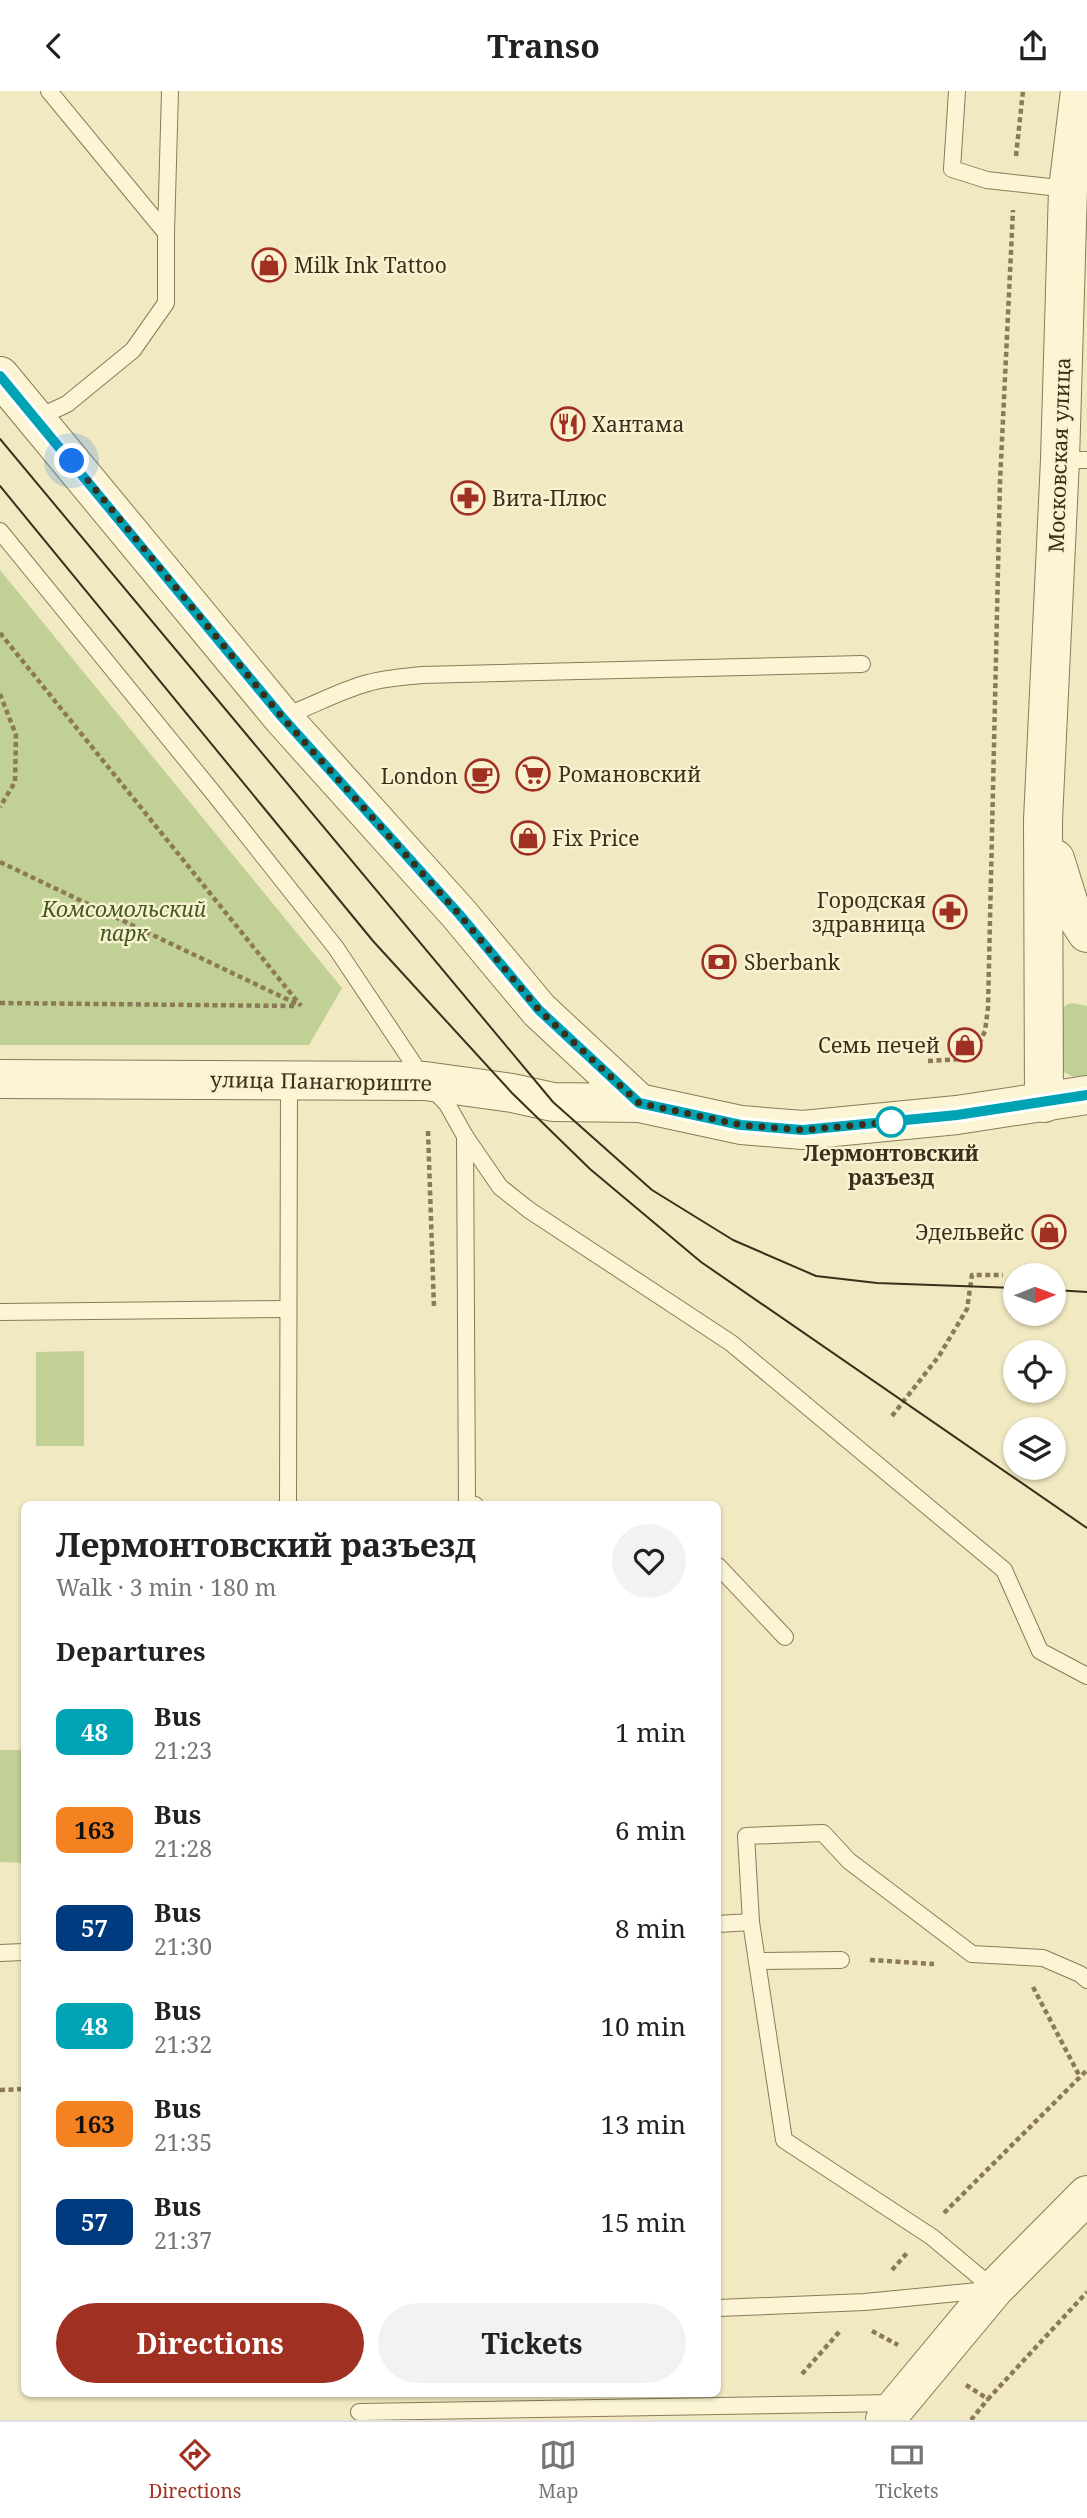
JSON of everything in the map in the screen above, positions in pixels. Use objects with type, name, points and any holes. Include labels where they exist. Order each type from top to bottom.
[{"type":"street","name":"Московская улица","points":[[1044,1103],[1043,820],[1074,460],[1068,189],[1080,91]]},
{"type":"street","points":[[0,376],[282,717],[452,906],[539,1010],[639,1103]]},
{"type":"street","name":"Московская улица","points":[[1043,820],[1070,907],[1087,933]]},
{"type":"street","name":"улица Панагюриште","points":[[0,1079],[425,1081],[512,1093],[553,1102],[639,1103],[741,1125],[803,1130],[957,1115],[1087,1095]]},
{"type":"street","points":[[892,2411],[994,2290],[1087,2195]]},
{"type":"lane","points":[[49,91],[166,233]]},
{"type":"lane","points":[[37,418],[67,404],[133,350],[166,303],[170,91]]},
{"type":"lane","points":[[957,91],[952,169],[988,180],[1068,189]]},
{"type":"lane","points":[[0,531],[206,784],[335,948],[425,1081],[447,1104],[500,1187],[529,1210],[731,1343],[1004,1570],[1040,1651],[1087,1677]]},
{"type":"lane","points":[[282,717],[312,706],[330,695],[370,682],[422,675],[862,664]]},
{"type":"lane","points":[[288,1501],[289,1080]]},
{"type":"lane","points":[[465,1136],[467,1501]]},
{"type":"lane","points":[[0,1312],[287,1309]]},
{"type":"lane","points":[[721,1569],[785,1637]]},
{"type":"lane","points":[[994,2290],[925,2232],[784,2140],[751,1922],[746,1836],[823,1833],[849,1861],[972,1954],[1043,1958],[1087,1980]]},
{"type":"lane","points":[[721,1924],[751,1922]]},
{"type":"lane","points":[[0,1953],[21,1952]]},
{"type":"lane","points":[[757,1962],[841,1959]]},
{"type":"lane","points":[[721,2308],[865,2302],[994,2290]]},
{"type":"lane","points":[[359,2412],[892,2411]]},
{"type":"path","points":[[928,1061],[965,1059],[974,1055],[985,1031],[990,960],[1000,482],[1014,183],[1023,91]]},
{"type":"path","points":[[0,633],[301,1006]]},
{"type":"path","points":[[0,694],[16,735],[15,782],[0,807]]},
{"type":"path","points":[[0,862],[301,1006]]},
{"type":"path","points":[[0,1003],[301,1006]]},
{"type":"path","points":[[892,1416],[940,1356],[967,1309],[972,1275],[1003,1275]]},
{"type":"path","points":[[841,1959],[936,1964]]},
{"type":"path","points":[[1028,1980],[1080,2077]]},
{"type":"path","points":[[865,2302],[925,2232],[1087,2070]]},
{"type":"path","points":[[0,2090],[21,2089]]},
{"type":"path","points":[[971,2420],[988,2399]]},
{"type":"green space","name":"Комсомольский парк","points":[[0,570],[342,988],[309,1045],[0,1045]]},
{"type":"green space","points":[[1072,1003],[1087,1006],[1087,1075],[1074,1077],[1061,1071],[1060,1012]]},
{"type":"green space","points":[[84,1351],[84,1446],[36,1446],[36,1352]]},
{"type":"green space","points":[[0,1750],[21,1750],[21,1863],[0,1862]]},
{"type":"tram line","points":[[0,439],[553,1102],[652,1190],[733,1240],[816,1276],[877,1283],[1003,1288]]},
{"type":"tram line","points":[[0,486],[373,941],[512,1093],[590,1169],[701,1262],[1087,1528]]},
{"type":"tram line","points":[[1066,1291],[1087,1292]]},
{"type":"bus line","name":"48","points":[[0,376],[282,717],[459,914],[539,1010],[639,1103],[741,1125],[803,1130],[957,1115],[1087,1095]]},
{"type":"place","name":"Milk Ink Tattoo","points":[[269,265]]},
{"type":"place","name":"Хантама","points":[[568,424]]},
{"type":"place","name":"Вита-Плюс","points":[[468,498]]},
{"type":"place","name":"Романовский","points":[[533,774]]},
{"type":"place","name":"London","points":[[482,776]]},
{"type":"place","name":"Fix Price","points":[[528,838]]},
{"type":"place","name":"Городская здравница","points":[[950,912]]},
{"type":"place","name":"Sberbank","points":[[719,962]]},
{"type":"place","name":"Семь печей","points":[[965,1045]]},
{"type":"place","name":"Лермонтовский разъезд","points":[[891,1122]]},
{"type":"place","name":"Эдельвейс","points":[[1049,1232]]},
{"type":"route","points":[[72,461],[282,717],[459,914],[539,1010],[639,1103],[741,1125],[803,1130],[891,1122]]}]
